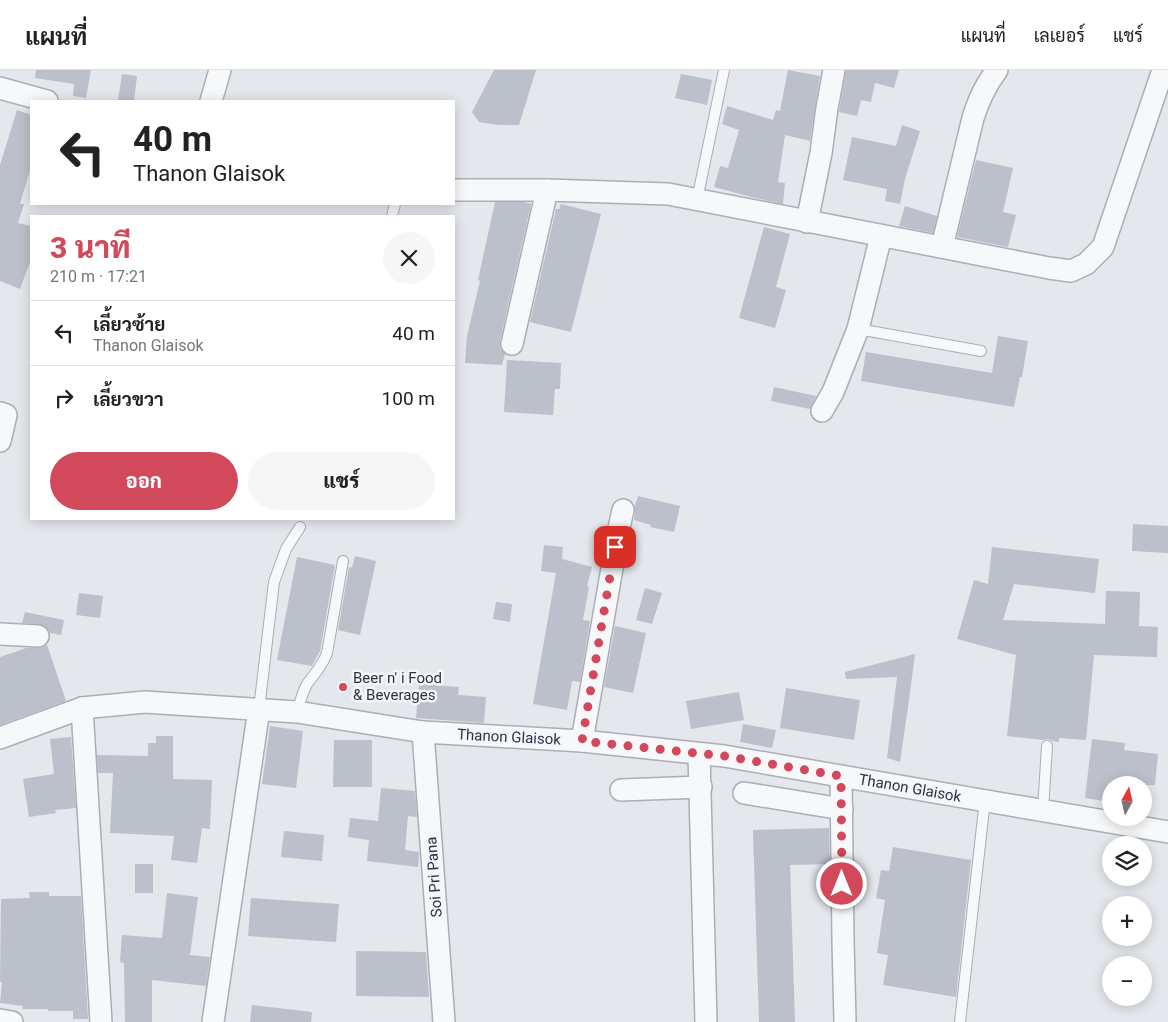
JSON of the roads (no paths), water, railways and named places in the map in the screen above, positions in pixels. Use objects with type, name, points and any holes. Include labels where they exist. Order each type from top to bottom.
[{"type":"street","points":[[211,100],[220,70]]},
{"type":"street","points":[[807,222],[821,153],[834,70]]},
{"type":"street","points":[[942,247],[975,111],[986,84],[997,70]]},
{"type":"street","points":[[455,190],[547,190],[668,194],[1071,271],[1086,264],[1103,247],[1163,70]]},
{"type":"street","points":[[0,88],[43,100]]},
{"type":"street","points":[[512,344],[547,190]]},
{"type":"street","points":[[822,410],[833,392],[858,329],[881,236]]},
{"type":"street","points":[[0,413],[6,415],[0,441]]},
{"type":"street","points":[[582,741],[618,528],[623,510]]},
{"type":"street","points":[[0,634],[38,636]]},
{"type":"street","name":"Thanon Glaisok","points":[[0,738],[82,708],[145,702],[297,712],[423,732],[582,741],[724,756],[1168,832]]},
{"type":"street","points":[[82,708],[101,1022]]},
{"type":"street","points":[[213,1022],[259,709]]},
{"type":"street","name":"Soi Pri Pana","points":[[423,732],[444,1022]]},
{"type":"street","points":[[700,754],[706,1022]]},
{"type":"street","points":[[841,776],[845,1022]]},
{"type":"street","points":[[621,790],[701,787]]},
{"type":"street","points":[[744,793],[842,809]]},
{"type":"street","points":[[0,1020],[12,1022]]},
{"type":"lane","points":[[698,200],[724,70]]},
{"type":"lane","points":[[858,329],[981,352]]},
{"type":"lane","points":[[259,709],[274,582],[286,550],[300,527]]},
{"type":"lane","points":[[297,712],[304,690],[319,670],[327,653],[343,562]]},
{"type":"lane","points":[[1043,810],[1047,746]]},
{"type":"lane","points":[[960,1022],[985,800]]},
{"type":"place","name":"Beer n' i Food & Beverages","points":[[343,687]]}]
